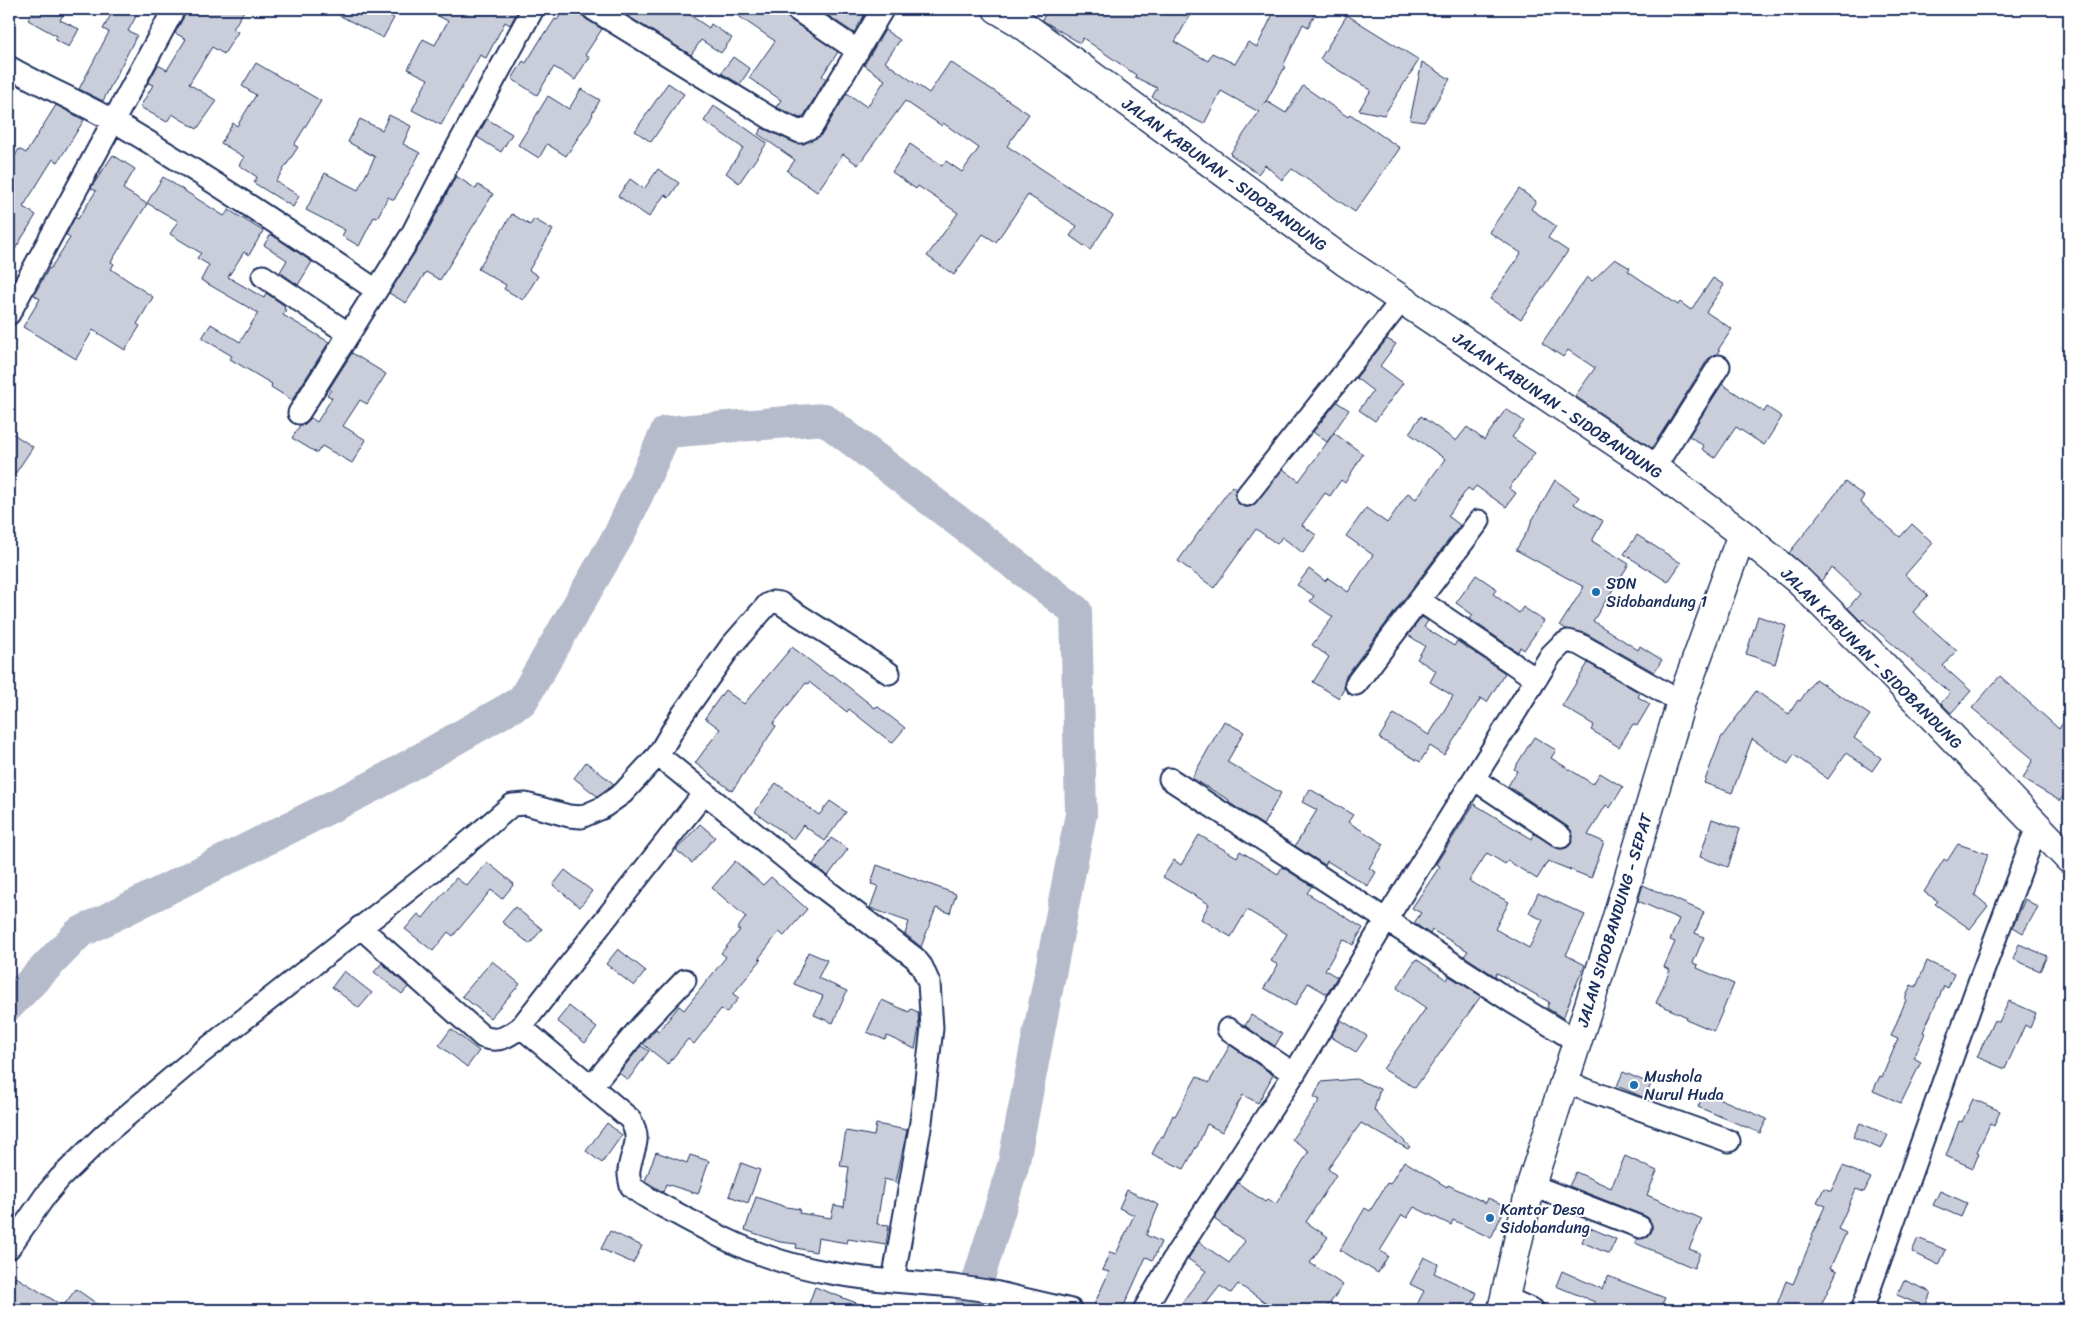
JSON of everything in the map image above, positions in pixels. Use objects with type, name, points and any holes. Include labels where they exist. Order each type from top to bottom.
[{"type":"street","points":[[9,313],[174,9]]},
{"type":"street","points":[[299,414],[412,234],[450,160],[533,9]]},
{"type":"street","points":[[593,9],[772,119],[800,132],[812,127],[882,10]]},
{"type":"street","points":[[796,9],[858,51]]},
{"type":"street","name":"JALAN KABUNAN - SIDOBANDUNG","points":[[1014,13],[1344,261],[1394,310],[1654,468],[1742,534],[1813,595],[1874,656],[2035,835],[2069,859]]},
{"type":"street","points":[[9,67],[114,122],[240,198],[376,290]]},
{"type":"street","points":[[263,276],[348,334]]},
{"type":"street","points":[[1247,495],[1394,310]]},
{"type":"street","points":[[1654,468],[1719,366]]},
{"type":"street","points":[[1356,684],[1479,521]]},
{"type":"street","name":"JALAN SIDOBANDUNG - SEPAT","points":[[1504,1304],[1531,1185],[1578,1042],[1681,702],[1742,534]]},
{"type":"street","points":[[1419,600],[1536,679]]},
{"type":"street","points":[[9,1248],[44,1196],[105,1134],[200,1054],[512,805],[526,804],[569,816],[581,817],[602,808],[623,793],[658,755],[680,718],[731,646],[761,611],[773,602],[780,603],[889,673]]},
{"type":"street","points":[[1144,1310],[1177,1254],[1294,1074],[1386,920],[1551,655],[1560,645],[1568,641],[1580,644],[1681,702]]},
{"type":"street","points":[[658,755],[800,871],[915,958],[922,967],[929,983],[932,1028],[921,1122],[893,1280]]},
{"type":"street","points":[[1170,779],[1512,1002],[1578,1042]]},
{"type":"street","points":[[1474,779],[1561,837]]},
{"type":"street","points":[[360,927],[483,1036],[493,1040],[504,1039],[521,1027],[705,792]]},
{"type":"street","points":[[1862,1310],[1979,982],[2035,835]]},
{"type":"street","points":[[592,1086],[642,1026],[685,980]]},
{"type":"street","points":[[521,1027],[630,1119],[636,1130],[636,1145],[628,1172],[630,1186],[640,1194],[691,1221],[765,1256],[802,1267],[845,1276],[954,1286],[994,1292],[1071,1310]]},
{"type":"street","points":[[1228,1029],[1294,1074]]},
{"type":"street","points":[[1564,1082],[1729,1141]]},
{"type":"street","points":[[1531,1185],[1640,1227]]},
{"type":"street","points":[[1504,1304],[1532,1310]]},
{"type":"building","points":[[34,9],[67,9],[60,20],[79,29],[69,47],[55,40],[57,36],[28,20]]},
{"type":"building","points":[[114,9],[140,9],[128,31],[137,35],[103,101],[79,89],[109,32],[103,29]]},
{"type":"building","points":[[188,9],[245,9],[233,29],[238,32],[224,54],[212,47],[189,84],[217,101],[197,129],[172,114],[167,122],[140,107],[153,85],[148,83],[158,65],[167,70],[186,39],[175,33]]},
{"type":"building","points":[[327,9],[376,9],[394,18],[383,38]]},
{"type":"building","points":[[424,9],[519,9],[510,25],[505,22],[486,58],[480,55],[441,125],[412,110],[428,79],[408,69],[423,39],[435,45],[448,21]]},
{"type":"building","points":[[565,9],[578,9],[586,19],[602,29],[585,55],[589,57],[575,80],[554,67],[537,95],[512,79],[523,61],[526,63],[545,32]]},
{"type":"building","points":[[616,9],[681,9],[709,28],[711,24],[732,38],[721,53],[701,40],[691,55]]},
{"type":"building","points":[[728,9],[784,9],[785,15],[789,19],[838,52],[822,76],[826,79],[803,117],[800,118],[776,107],[781,100],[749,78],[775,41]]},
{"type":"building","points":[[818,9],[854,9],[864,16],[854,33]]},
{"type":"building","points":[[1048,9],[1179,9],[1190,15],[1175,42],[1208,61],[1212,53],[1235,64],[1248,42],[1257,47],[1273,14],[1278,16],[1280,11],[1275,9],[1318,9],[1308,27],[1303,24],[1283,66],[1285,67],[1266,101],[1286,113],[1303,86],[1348,117],[1350,114],[1400,148],[1355,212],[1292,169],[1282,180],[1265,165],[1258,174],[1230,154],[1259,112],[1221,91],[1204,124],[1173,109],[1152,97],[1157,88],[1135,77],[1136,75],[1083,38],[1080,43],[1042,20]]},
{"type":"building","points":[[1347,15],[1419,60],[1384,115],[1359,110],[1371,90],[1320,59]]},
{"type":"building","points":[[885,30],[900,40],[885,62],[929,93],[950,62],[1029,114],[1007,146],[1113,216],[1090,250],[1070,236],[1077,226],[1028,195],[996,242],[983,234],[954,275],[927,256],[958,213],[918,186],[916,189],[892,172],[910,144],[942,166],[946,161],[962,172],[979,148],[943,123],[942,126],[905,101],[858,165],[843,154],[817,192],[787,171],[795,160],[758,134],[762,128],[795,143],[804,144],[822,134],[847,93],[867,107],[885,80],[864,65]]},
{"type":"building","points":[[733,57],[750,69],[740,84],[721,73]]},
{"type":"building","points":[[1422,62],[1450,79],[1424,122],[1410,120]]},
{"type":"building","points":[[256,63],[321,101],[294,145],[298,147],[276,181],[299,196],[293,207],[254,183],[257,177],[239,165],[244,157],[221,143],[233,123],[237,126],[256,95],[242,86]]},
{"type":"building","points":[[668,83],[684,94],[651,142],[635,131]]},
{"type":"building","points":[[581,89],[600,100],[593,115],[566,156],[547,144],[539,158],[518,145],[548,96],[569,109]]},
{"type":"building","points":[[56,105],[84,120],[58,162],[53,159],[23,207],[36,215],[9,259],[9,166],[19,149],[26,153]]},
{"type":"building","points":[[714,106],[767,143],[739,183],[726,173],[743,148],[704,121]]},
{"type":"building","points":[[389,115],[411,126],[403,144],[420,153],[394,200],[388,197],[377,218],[374,217],[359,246],[342,236],[345,230],[306,210],[325,173],[358,190],[375,157],[348,142],[360,119],[382,130]]},
{"type":"building","points":[[487,119],[512,134],[501,152],[477,137]]},
{"type":"building","points":[[113,155],[135,169],[123,189],[147,204],[111,262],[114,264],[111,269],[153,297],[137,324],[140,326],[125,350],[93,330],[76,359],[23,327],[40,299],[34,295],[49,268],[70,238],[66,235],[75,217],[78,219],[96,191],[91,188]]},
{"type":"building","points":[[658,169],[679,183],[669,198],[665,194],[649,217],[618,196],[630,179],[644,189]]},
{"type":"building","points":[[456,176],[476,189],[478,185],[493,194],[440,280],[426,272],[406,303],[389,293],[423,240]]},
{"type":"building","points":[[163,177],[224,216],[229,210],[263,231],[249,255],[244,252],[228,277],[264,298],[266,293],[285,306],[284,309],[286,310],[283,315],[329,342],[292,400],[271,387],[272,384],[230,359],[232,356],[202,338],[211,324],[240,342],[258,313],[201,280],[209,265],[197,258],[201,253],[170,234],[178,221],[147,203]]},
{"type":"building","points":[[1519,189],[1536,201],[1531,209],[1556,226],[1548,238],[1568,251],[1521,319],[1490,299],[1521,253],[1489,232]]},
{"type":"building","points":[[512,214],[530,225],[534,219],[553,230],[529,270],[538,276],[523,300],[504,289],[506,285],[478,269]]},
{"type":"building","points":[[271,234],[312,262],[298,285],[280,272],[287,260],[264,245]]},
{"type":"building","points":[[1615,259],[1630,268],[1628,271],[1678,305],[1680,302],[1691,310],[1713,278],[1724,285],[1706,312],[1732,329],[1718,350],[1720,351],[1708,359],[1652,448],[1575,396],[1595,368],[1568,350],[1563,357],[1542,343],[1587,277],[1592,281]]},
{"type":"building","points":[[1387,339],[1396,344],[1380,366],[1403,383],[1375,421],[1359,410],[1373,391],[1356,378]]},
{"type":"building","points":[[352,353],[386,374],[367,404],[360,400],[343,426],[366,440],[352,463],[322,446],[317,453],[292,438],[300,425],[305,424],[311,418],[317,422],[332,398],[327,395],[331,390],[329,389]]},
{"type":"building","points":[[1722,384],[1764,412],[1767,407],[1782,417],[1764,445],[1736,427],[1715,458],[1702,449],[1704,446],[1689,436]]},
{"type":"building","points":[[1337,402],[1349,410],[1327,442],[1313,432]]},
{"type":"building","points":[[1506,409],[1524,421],[1512,437],[1535,453],[1509,488],[1516,493],[1506,507],[1476,486],[1472,491],[1468,488],[1448,516],[1460,525],[1346,676],[1344,689],[1339,698],[1313,682],[1329,657],[1312,645],[1333,617],[1310,601],[1314,596],[1297,585],[1309,569],[1325,581],[1328,578],[1348,592],[1373,555],[1346,536],[1366,508],[1387,523],[1408,493],[1416,499],[1445,459],[1409,433],[1421,416],[1456,441],[1467,427],[1484,440]]},
{"type":"building","points":[[9,431],[33,447],[9,483]]},
{"type":"building","points":[[1334,433],[1363,454],[1345,483],[1341,480],[1330,496],[1325,493],[1302,525],[1316,535],[1303,553],[1282,537],[1277,544],[1256,529],[1214,588],[1178,561],[1232,486],[1236,489],[1235,499],[1239,504],[1246,507],[1252,506],[1283,469],[1299,481]]},
{"type":"building","points":[[1555,480],[1579,497],[1574,504],[1603,521],[1592,541],[1629,564],[1593,621],[1638,650],[1640,646],[1662,660],[1654,672],[1585,633],[1566,629],[1560,625],[1584,587],[1516,550]]},
{"type":"building","points":[[1845,482],[1864,496],[1860,502],[1900,537],[1912,524],[1933,543],[1905,575],[1928,595],[1913,612],[1957,651],[1943,666],[1971,691],[1951,713],[1941,703],[1950,693],[1863,619],[1861,621],[1848,608],[1860,594],[1832,568],[1821,581],[1789,553]]},
{"type":"building","points":[[1637,535],[1681,563],[1668,582],[1624,554]]},
{"type":"building","points":[[1476,575],[1497,589],[1493,594],[1519,613],[1523,607],[1544,621],[1524,650],[1520,647],[1518,652],[1470,619],[1473,615],[1456,603]]},
{"type":"building","points":[[1758,616],[1786,626],[1775,664],[1746,654]]},
{"type":"building","points":[[1422,617],[1428,621],[1424,627],[1454,646],[1457,641],[1505,673],[1487,702],[1481,698],[1444,755],[1430,746],[1420,762],[1379,738],[1394,714],[1429,735],[1453,696],[1430,682],[1436,671],[1417,659],[1425,646],[1408,635]]},
{"type":"building","points":[[792,647],[830,676],[832,674],[875,708],[877,706],[905,728],[892,743],[849,709],[847,712],[809,682],[808,684],[806,683],[773,724],[776,726],[732,791],[695,763],[720,729],[705,718],[725,690],[744,704]]},
{"type":"building","points":[[1588,663],[1640,693],[1638,697],[1650,704],[1637,726],[1633,724],[1619,747],[1591,730],[1594,725],[1562,706]]},
{"type":"building","points":[[2000,676],[2059,729],[2069,713],[2069,759],[2063,768],[2069,771],[2069,787],[2060,801],[2023,779],[2033,759],[1972,708]]},
{"type":"building","points":[[1815,679],[1870,715],[1854,738],[1881,758],[1872,771],[1846,753],[1828,779],[1794,755],[1788,764],[1752,739],[1732,793],[1704,783],[1721,738],[1756,691],[1789,714]]},
{"type":"building","points":[[1224,721],[1244,732],[1227,762],[1281,793],[1263,825],[1228,802],[1229,800],[1192,778]]},
{"type":"building","points":[[1534,737],[1556,750],[1551,758],[1593,784],[1600,773],[1623,787],[1610,808],[1606,805],[1588,835],[1604,842],[1591,878],[1548,861],[1537,879],[1508,861],[1505,864],[1487,853],[1469,881],[1509,902],[1495,929],[1529,948],[1543,920],[1529,913],[1538,893],[1585,915],[1566,955],[1585,965],[1563,1018],[1547,1008],[1549,1002],[1497,973],[1495,976],[1464,956],[1468,951],[1432,930],[1430,934],[1414,923],[1421,913],[1412,908],[1440,866],[1436,864],[1474,804],[1532,839],[1534,834],[1560,849],[1566,848],[1571,844],[1573,837],[1568,827],[1508,786],[1517,771],[1514,769]]},
{"type":"building","points":[[586,762],[614,784],[597,796],[574,778]]},
{"type":"building","points":[[776,783],[819,815],[830,801],[846,812],[825,841],[803,825],[793,839],[755,812]]},
{"type":"building","points":[[1310,789],[1353,815],[1348,822],[1384,844],[1369,868],[1376,872],[1368,886],[1327,861],[1325,865],[1295,846],[1317,810],[1302,802]]},
{"type":"building","points":[[1712,819],[1740,829],[1728,867],[1700,857]]},
{"type":"building","points":[[700,824],[715,837],[692,863],[676,850]]},
{"type":"building","points":[[1199,835],[1237,857],[1240,851],[1278,874],[1282,867],[1312,886],[1307,893],[1363,928],[1353,945],[1343,939],[1325,970],[1337,977],[1327,994],[1308,983],[1295,1006],[1264,988],[1278,965],[1271,961],[1287,934],[1247,910],[1231,937],[1201,919],[1209,904],[1163,877],[1174,860],[1181,865]]},
{"type":"building","points":[[831,838],[848,849],[828,876],[813,864]]},
{"type":"building","points":[[1958,844],[1988,854],[1975,895],[1988,906],[1970,929],[1935,904],[1938,901],[1924,892],[1944,859],[1947,861]]},
{"type":"building","points":[[735,861],[763,885],[771,877],[807,909],[784,936],[779,932],[759,958],[761,960],[733,994],[739,998],[726,1013],[721,1009],[694,1044],[688,1039],[668,1064],[643,1044],[656,1029],[659,1031],[679,1006],[684,1010],[726,957],[721,953],[740,930],[737,929],[746,917],[712,888]]},
{"type":"building","points":[[487,862],[514,884],[502,899],[491,890],[453,936],[448,932],[433,951],[405,929],[418,914],[423,918],[456,878],[467,886]]},
{"type":"building","points":[[877,865],[956,894],[950,913],[936,908],[921,947],[905,934],[909,922],[870,908],[878,886],[871,884]]},
{"type":"building","points":[[565,870],[592,891],[580,907],[553,885]]},
{"type":"building","points":[[1643,885],[1704,912],[1695,933],[1704,937],[1693,963],[1698,965],[1697,968],[1734,984],[1714,1031],[1656,1003],[1670,970],[1664,967],[1675,942],[1670,940],[1679,919],[1638,901]]},
{"type":"building","points":[[2025,899],[2038,907],[2023,933],[2013,927]]},
{"type":"building","points":[[515,907],[542,929],[530,944],[502,922]]},
{"type":"building","points":[[2019,944],[2047,956],[2040,971],[2013,959]]},
{"type":"building","points":[[618,949],[646,971],[634,986],[606,964]]},
{"type":"building","points":[[808,952],[827,960],[818,978],[847,991],[833,1023],[814,1015],[823,996],[794,984]]},
{"type":"building","points":[[1416,959],[1447,980],[1449,976],[1481,996],[1415,1088],[1383,1069],[1426,1008],[1397,988]]},
{"type":"building","points":[[492,961],[520,984],[490,1018],[462,996]]},
{"type":"building","points":[[1927,961],[1954,974],[1948,988],[1944,986],[1923,1032],[1925,1033],[1914,1058],[1921,1062],[1901,1103],[1873,1091],[1880,1076],[1882,1077],[1898,1039],[1891,1036],[1905,999],[1911,985],[1916,987]]},
{"type":"building","points":[[382,963],[408,987],[402,994],[374,972]]},
{"type":"building","points":[[344,971],[372,993],[359,1008],[332,987]]},
{"type":"building","points":[[882,1000],[909,1012],[911,1009],[918,1012],[919,1028],[915,1049],[887,1036],[885,1040],[867,1032]]},
{"type":"building","points":[[2009,1001],[2036,1013],[2030,1028],[2025,1025],[2005,1069],[1977,1057],[1994,1020],[1999,1022]]},
{"type":"building","points":[[569,1006],[597,1028],[585,1043],[557,1021]]},
{"type":"building","points":[[1251,1015],[1282,1034],[1275,1046],[1245,1026]]},
{"type":"building","points":[[1341,1020],[1367,1036],[1356,1052],[1331,1037]]},
{"type":"building","points":[[451,1029],[479,1051],[467,1067],[439,1045]]},
{"type":"building","points":[[1230,1045],[1273,1075],[1258,1103],[1243,1095],[1222,1132],[1207,1124],[1197,1147],[1184,1169],[1152,1154],[1197,1076],[1209,1083]]},
{"type":"building","points":[[641,1046],[649,1051],[628,1080],[619,1073]]},
{"type":"building","name":"Mushola Nurul Huda","points":[[1623,1072],[1651,1084],[1645,1098],[1617,1086]]},
{"type":"building","points":[[1356,1079],[1380,1089],[1374,1110],[1410,1147],[1408,1149],[1361,1123],[1328,1169],[1336,1175],[1306,1222],[1328,1237],[1310,1263],[1343,1285],[1325,1310],[1277,1310],[1238,1284],[1231,1293],[1220,1286],[1201,1310],[1176,1310],[1206,1271],[1188,1259],[1199,1242],[1229,1263],[1245,1241],[1214,1219],[1238,1183],[1265,1202],[1268,1199],[1276,1204],[1309,1151],[1292,1139],[1320,1100],[1314,1097],[1321,1082]]},
{"type":"building","points":[[1704,1092],[1767,1119],[1760,1133],[1698,1107]]},
{"type":"building","points":[[1973,1099],[2000,1111],[1994,1126],[1990,1124],[1977,1152],[1979,1153],[1973,1168],[1946,1156],[1959,1121],[1962,1122]]},
{"type":"building","points":[[607,1123],[622,1135],[602,1163],[586,1151]]},
{"type":"building","points":[[1860,1123],[1888,1135],[1881,1149],[1853,1137]]},
{"type":"building","points":[[876,1124],[907,1130],[896,1182],[884,1179],[877,1224],[889,1225],[886,1245],[848,1239],[847,1243],[818,1238],[816,1252],[796,1248],[797,1244],[780,1242],[745,1230],[756,1197],[786,1207],[800,1209],[799,1213],[831,1218],[834,1205],[844,1207],[849,1167],[840,1166],[846,1131],[874,1136]]},
{"type":"building","points":[[656,1152],[687,1163],[690,1155],[709,1161],[698,1194],[666,1184],[663,1192],[645,1181]]},
{"type":"building","points":[[1625,1156],[1657,1171],[1647,1195],[1702,1219],[1689,1249],[1700,1253],[1694,1268],[1635,1243],[1637,1239],[1647,1237],[1652,1231],[1652,1225],[1645,1216],[1569,1186],[1576,1172],[1611,1188]]},
{"type":"building","points":[[1404,1161],[1447,1187],[1448,1185],[1486,1203],[1488,1198],[1506,1206],[1491,1238],[1453,1220],[1451,1225],[1414,1207],[1407,1218],[1402,1215],[1380,1251],[1388,1256],[1378,1273],[1340,1250],[1365,1208],[1370,1211],[1387,1183],[1390,1184]]},
{"type":"building","points":[[741,1163],[760,1170],[748,1203],[729,1196]]},
{"type":"building","points":[[1843,1166],[1871,1178],[1864,1192],[1856,1189],[1838,1229],[1846,1233],[1830,1268],[1837,1271],[1819,1310],[1775,1310],[1786,1281],[1793,1284],[1825,1206],[1817,1202],[1824,1188],[1831,1191]]},
{"type":"building","points":[[1127,1190],[1159,1205],[1146,1235],[1161,1242],[1153,1260],[1146,1257],[1122,1310],[1101,1310],[1093,1307],[1109,1272],[1102,1270],[1110,1252],[1116,1254],[1134,1215],[1119,1208]]},
{"type":"building","points":[[1940,1191],[1967,1203],[1961,1217],[1933,1205]]},
{"type":"building","points":[[1588,1227],[1616,1239],[1609,1254],[1582,1242]]},
{"type":"building","points":[[610,1231],[642,1246],[633,1263],[601,1249]]},
{"type":"building","points":[[1918,1238],[1946,1250],[1939,1265],[1912,1252]]},
{"type":"building","points":[[1424,1257],[1438,1264],[1434,1273],[1477,1293],[1470,1310],[1414,1310],[1424,1291],[1410,1284]]},
{"type":"building","points":[[1562,1271],[1602,1289],[1608,1276],[1665,1298],[1659,1310],[1592,1310],[1595,1302],[1556,1286]]},
{"type":"building","points":[[16,1277],[63,1306],[76,1289],[106,1310],[14,1310],[9,1307],[9,1289]]},
{"type":"building","points":[[1904,1280],[1931,1292],[1925,1307],[1897,1295]]},
{"type":"building","points":[[815,1287],[872,1310],[820,1310],[808,1306]]},
{"type":"waterway","points":[[9,1005],[79,933],[375,785],[522,701],[620,533],[666,432],[824,419],[1076,611],[1081,814],[1013,1166],[969,1310]]},
{"type":"place","name":"SDN Sidobandung 1","points":[[1596,592]]},
{"type":"place","name":"Mushola Nurul Huda","points":[[1634,1085]]},
{"type":"place","name":"Kantor Desa Sidobandung","points":[[1490,1218]]}]
